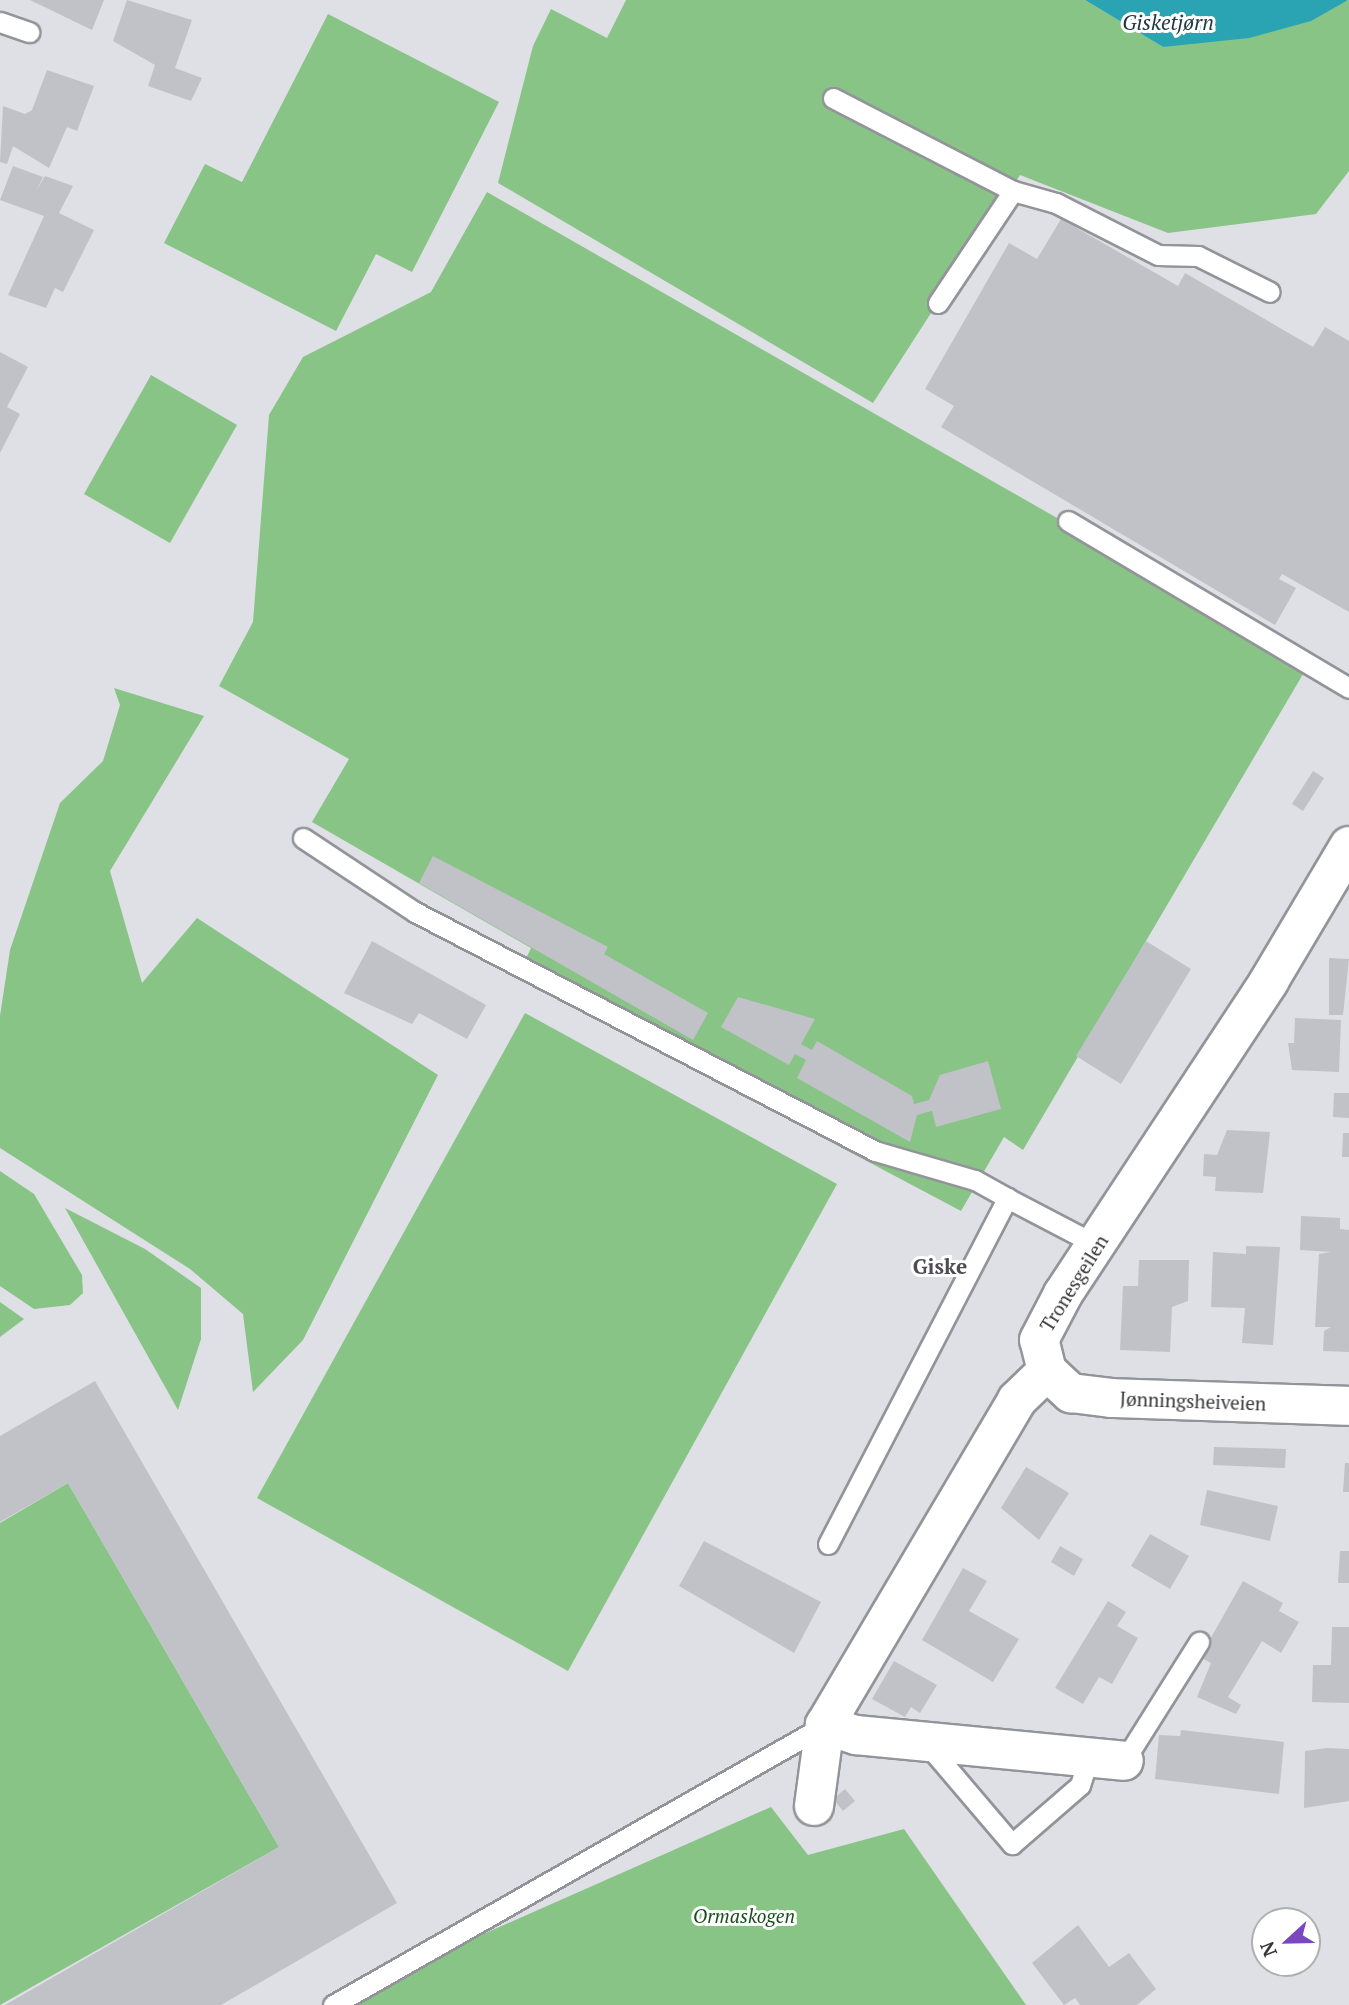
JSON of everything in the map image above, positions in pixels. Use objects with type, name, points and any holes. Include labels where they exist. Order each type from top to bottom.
[{"type":"street","name":"Tronesgeilen","points":[[1047,1371],[1039,1340],[1349,846]]},
{"type":"street","name":"Jønningsheiveien","points":[[1047,1371],[1071,1393],[1111,1398],[1349,1406]]},
{"type":"street","points":[[814,1806],[825,1725],[1017,1400],[1047,1371]]},
{"type":"street","points":[[825,1725],[856,1735],[1107,1760]]},
{"type":"lane","points":[[0,22],[29,32]]},
{"type":"lane","points":[[833,98],[1013,191],[1056,203],[1158,255],[1198,256],[1270,292]]},
{"type":"lane","points":[[939,303],[1013,191]]},
{"type":"lane","points":[[1068,521],[1349,688]]},
{"type":"lane","points":[[303,838],[415,912],[875,1151],[975,1180],[1097,1245]]},
{"type":"lane","points":[[828,1544],[1007,1198]]},
{"type":"lane","points":[[923,1740],[1012,1844],[1107,1760],[1199,1642]]},
{"type":"lane","points":[[333,2005],[825,1725]]},
{"type":"green space","points":[[626,0],[1085,0],[1163,47],[1349,0],[1349,171],[1316,214],[1168,233],[1020,175],[873,403],[498,183],[533,46],[551,9],[607,38]]},
{"type":"green space","points":[[328,14],[499,102],[412,272],[376,254],[336,331],[164,243],[205,164],[242,182]]},
{"type":"green space","points":[[487,192],[1169,582],[1306,669],[1023,1150],[1004,1137],[961,1211],[518,976],[531,948],[312,822],[349,759],[219,686],[253,622],[269,415],[303,357],[431,292]]},
{"type":"green space","points":[[151,375],[237,425],[170,543],[84,494]]},
{"type":"green space","points":[[114,688],[204,716],[110,871],[142,983],[197,918],[438,1075],[303,1340],[253,1392],[243,1314],[190,1269],[0,1148],[0,1016],[10,950],[60,803],[103,761],[120,705]]},
{"type":"green space","points":[[525,1013],[837,1184],[568,1671],[257,1498]]},
{"type":"green space","points":[[0,1171],[34,1194],[82,1275],[83,1293],[70,1305],[34,1309],[0,1286]]},
{"type":"green space","points":[[65,1208],[145,1249],[201,1288],[201,1339],[178,1410]]},
{"type":"green space","points":[[0,1302],[24,1319],[0,1337]]},
{"type":"green space","points":[[68,1483],[279,1847],[0,2005],[0,1523]]},
{"type":"green space","name":"Ormaskogen","points":[[771,1807],[808,1855],[904,1829],[1026,2005],[323,2005]]},
{"type":"water","name":"Gisketjørn","points":[[1085,0],[1348,0],[1311,21],[1249,38],[1163,47]]},
{"type":"building","points":[[30,0],[104,0],[92,30]]},
{"type":"building","points":[[127,0],[192,20],[175,68],[202,78],[191,101],[148,86],[155,65],[113,41]]},
{"type":"building","points":[[47,70],[94,86],[77,131],[67,127],[49,168],[13,146],[7,164],[0,162],[3,106],[25,114],[32,110]]},
{"type":"building","points":[[13,166],[43,177],[36,191],[45,176],[73,186],[59,213],[94,230],[63,292],[55,288],[46,308],[8,295],[44,216],[0,200]]},
{"type":"building","points":[[1061,219],[1178,286],[1185,273],[1313,347],[1325,327],[1349,341],[1349,612],[1282,574],[1279,579],[1296,588],[1275,625],[941,427],[954,406],[925,389],[1009,243],[1037,259]]},
{"type":"building","points":[[0,352],[28,367],[7,407],[20,414],[0,453]]},
{"type":"building","points":[[1313,771],[1324,778],[1303,811],[1292,804]]},
{"type":"building","points":[[433,856],[608,947],[604,954],[708,1013],[693,1040],[419,883]]},
{"type":"building","points":[[372,941],[486,1005],[467,1039],[419,1013],[412,1024],[344,993]]},
{"type":"building","points":[[1146,941],[1191,969],[1121,1084],[1076,1056]]},
{"type":"building","points":[[1329,958],[1349,959],[1343,1015],[1329,1015]]},
{"type":"building","points":[[738,997],[815,1019],[801,1044],[812,1050],[817,1041],[912,1096],[914,1104],[929,1100],[940,1075],[988,1061],[1001,1109],[936,1127],[932,1111],[917,1115],[910,1142],[797,1078],[806,1060],[795,1054],[789,1065],[721,1027]]},
{"type":"building","points":[[1295,1018],[1341,1020],[1339,1072],[1292,1070],[1288,1043],[1294,1043]]},
{"type":"building","points":[[1334,1093],[1349,1093],[1349,1118],[1333,1117]]},
{"type":"building","points":[[1227,1130],[1270,1132],[1263,1193],[1215,1191],[1216,1177],[1203,1176],[1204,1154],[1217,1155]]},
{"type":"building","points":[[1343,1133],[1349,1133],[1349,1157],[1342,1157]]},
{"type":"building","points":[[1301,1216],[1340,1218],[1340,1229],[1349,1230],[1349,1352],[1323,1351],[1324,1331],[1331,1327],[1315,1327],[1319,1254],[1331,1252],[1300,1250]]},
{"type":"building","points":[[1246,1246],[1280,1247],[1273,1345],[1242,1343],[1245,1308],[1211,1307],[1213,1252],[1246,1254]]},
{"type":"building","points":[[1139,1260],[1189,1260],[1188,1301],[1172,1307],[1170,1352],[1120,1350],[1123,1286],[1138,1286]]},
{"type":"building","points":[[95,1381],[397,1903],[221,2005],[5,2005],[279,1847],[68,1483],[0,1522],[0,1436]]},
{"type":"building","points":[[1214,1447],[1286,1449],[1285,1468],[1213,1465]]},
{"type":"building","points":[[1345,1463],[1349,1463],[1349,1492],[1343,1492]]},
{"type":"building","points":[[1026,1467],[1069,1493],[1039,1540],[1001,1508]]},
{"type":"building","points":[[1207,1490],[1278,1506],[1270,1541],[1200,1525]]},
{"type":"building","points":[[1150,1534],[1189,1556],[1170,1589],[1131,1566]]},
{"type":"building","points":[[704,1541],[821,1602],[794,1653],[679,1586]]},
{"type":"building","points":[[1060,1546],[1083,1559],[1074,1576],[1051,1562]]},
{"type":"building","points":[[1340,1551],[1349,1551],[1349,1583],[1338,1583]]},
{"type":"building","points":[[963,1568],[987,1581],[969,1611],[1019,1639],[993,1682],[922,1640]]},
{"type":"building","points":[[1243,1581],[1283,1603],[1279,1611],[1299,1622],[1281,1653],[1262,1641],[1228,1697],[1241,1705],[1236,1714],[1197,1697],[1211,1663],[1200,1657]]},
{"type":"building","points":[[1108,1601],[1126,1612],[1117,1626],[1138,1638],[1112,1684],[1099,1677],[1083,1704],[1055,1688]]},
{"type":"building","points":[[1332,1627],[1349,1627],[1349,1703],[1312,1702],[1313,1665],[1331,1665]]},
{"type":"building","points":[[894,1661],[937,1685],[920,1713],[911,1707],[905,1717],[872,1699]]},
{"type":"building","points":[[1181,1730],[1284,1742],[1279,1794],[1155,1779],[1159,1735],[1180,1736]]},
{"type":"building","points":[[1349,1749],[1349,1801],[1304,1808],[1305,1751]]},
{"type":"building","points":[[845,1789],[855,1801],[843,1811],[833,1799]]},
{"type":"building","points":[[1078,1925],[1109,1967],[1129,1953],[1156,1989],[1137,2005],[1080,2005],[1075,1998],[1064,2005],[1032,1963]]},
{"type":"district","name":"Giske","points":[[940,1266]]}]
